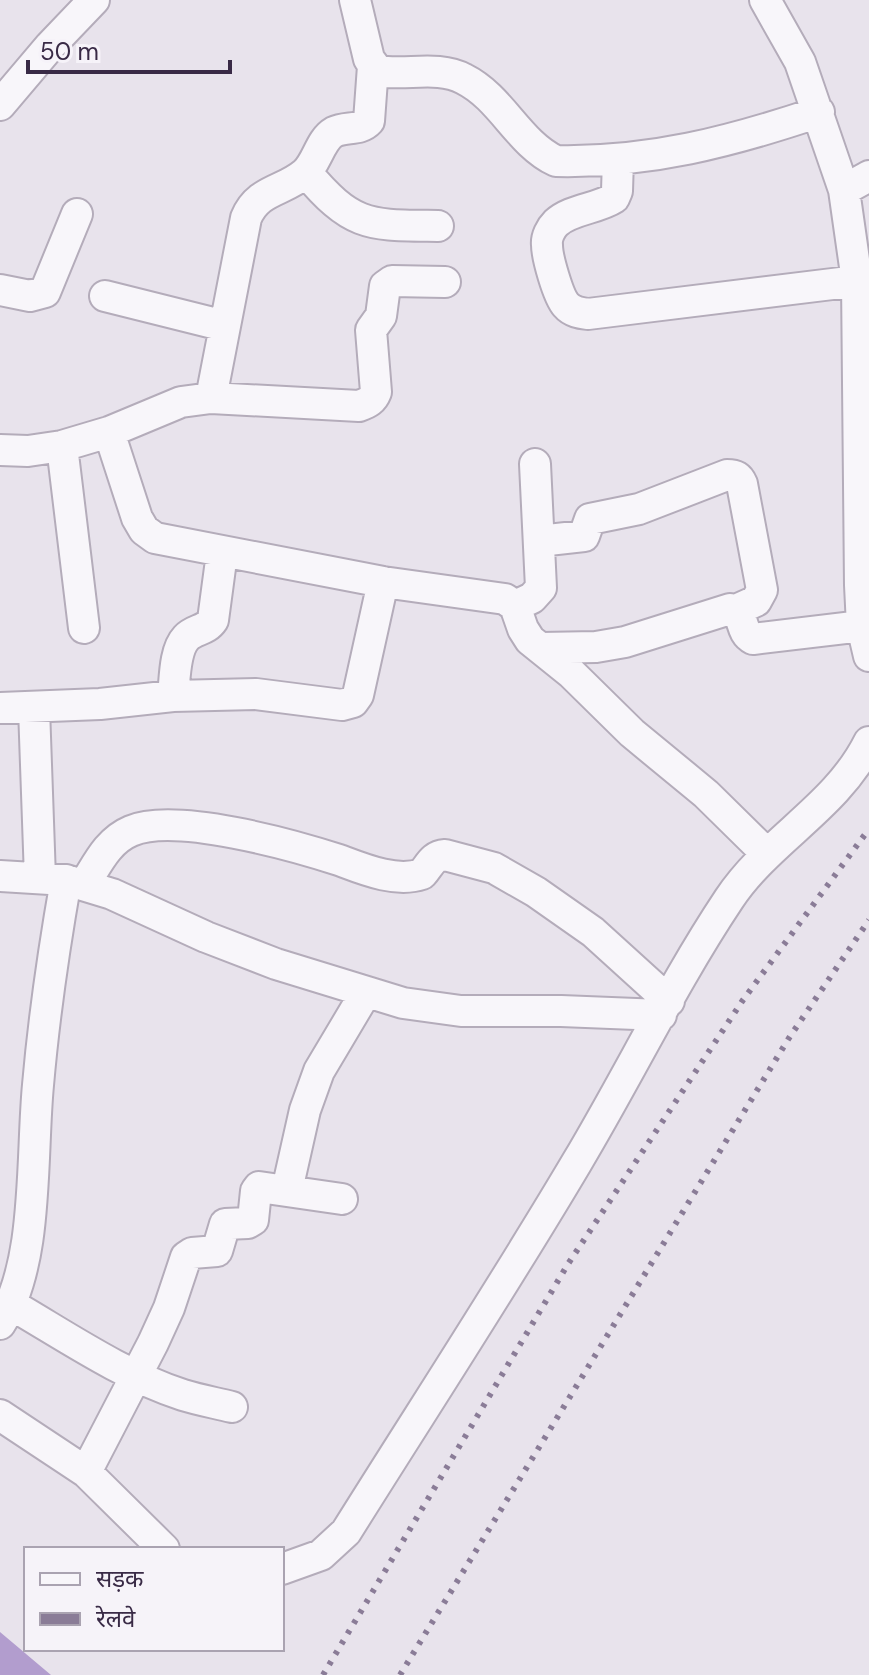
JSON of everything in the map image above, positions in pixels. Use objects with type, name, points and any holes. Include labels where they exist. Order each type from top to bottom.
[{"type":"street","points":[[0,105],[94,0]]},
{"type":"street","points":[[211,398],[246,218],[252,205],[260,197],[306,172],[336,131],[364,126],[369,121],[373,66],[355,0]]},
{"type":"street","points":[[765,0],[800,62],[819,112],[857,183],[862,626],[869,656]]},
{"type":"street","points":[[373,66],[386,72],[435,71],[462,77],[483,91],[533,145],[556,161],[618,159],[688,150],[729,141],[819,112]]},
{"type":"street","points":[[618,159],[614,198],[562,218],[548,234],[547,246],[559,293],[575,312],[588,314],[860,261]]},
{"type":"street","points":[[306,172],[341,209],[362,221],[438,226]]},
{"type":"street","points":[[0,290],[30,296],[45,292],[77,214]]},
{"type":"street","points":[[0,450],[28,451],[62,446],[109,432],[181,402],[211,398],[359,406],[367,403],[376,392],[371,330],[381,316],[385,286],[392,281],[445,282]]},
{"type":"street","points":[[105,296],[225,326]]},
{"type":"street","points":[[109,432],[137,518],[144,530],[155,538],[383,582],[505,599],[515,606],[530,640],[571,673],[632,733],[706,794],[767,854]]},
{"type":"street","points":[[62,446],[84,628]]},
{"type":"street","points":[[515,606],[532,598],[541,588],[535,464]]},
{"type":"street","points":[[539,541],[581,537],[586,533],[590,519],[639,509],[734,475],[742,484],[762,590],[756,601],[736,610],[625,642],[596,647],[541,648]]},
{"type":"street","points":[[173,696],[179,651],[185,639],[209,626],[213,620],[222,553]]},
{"type":"street","points":[[0,708],[173,696],[256,694],[342,705],[353,702],[358,695],[383,582]]},
{"type":"street","points":[[736,610],[745,632],[753,639],[862,626]]},
{"type":"street","points":[[34,708],[63,881],[46,1001],[26,1243],[6,1315],[182,1394],[232,1407]]},
{"type":"street","points":[[284,1568],[321,1555],[346,1532],[577,1162],[731,896],[767,854],[838,789],[869,742]]},
{"type":"street","points":[[63,881],[129,831],[153,825],[282,842],[396,876],[422,874],[431,860],[445,855],[494,868],[536,892],[593,932],[665,1008]]},
{"type":"street","points":[[0,876],[63,881],[112,894],[206,937],[276,964],[403,1003],[461,1011],[665,1008]]},
{"type":"street","points":[[287,1190],[305,1110],[319,1071],[366,992]]},
{"type":"street","points":[[86,1472],[169,1308],[186,1257],[192,1253],[217,1251],[225,1224],[253,1220],[259,1187],[342,1199]]},
{"type":"street","points":[[0,1415],[86,1472],[162,1547]]},
{"type":"shaded area","points":[[0,1632],[51,1675],[0,1675]]},
{"type":"railway","points":[[323,1675],[568,1264],[743,1000],[869,829]]},
{"type":"railway","points":[[400,1675],[789,1038],[869,920]]}]
